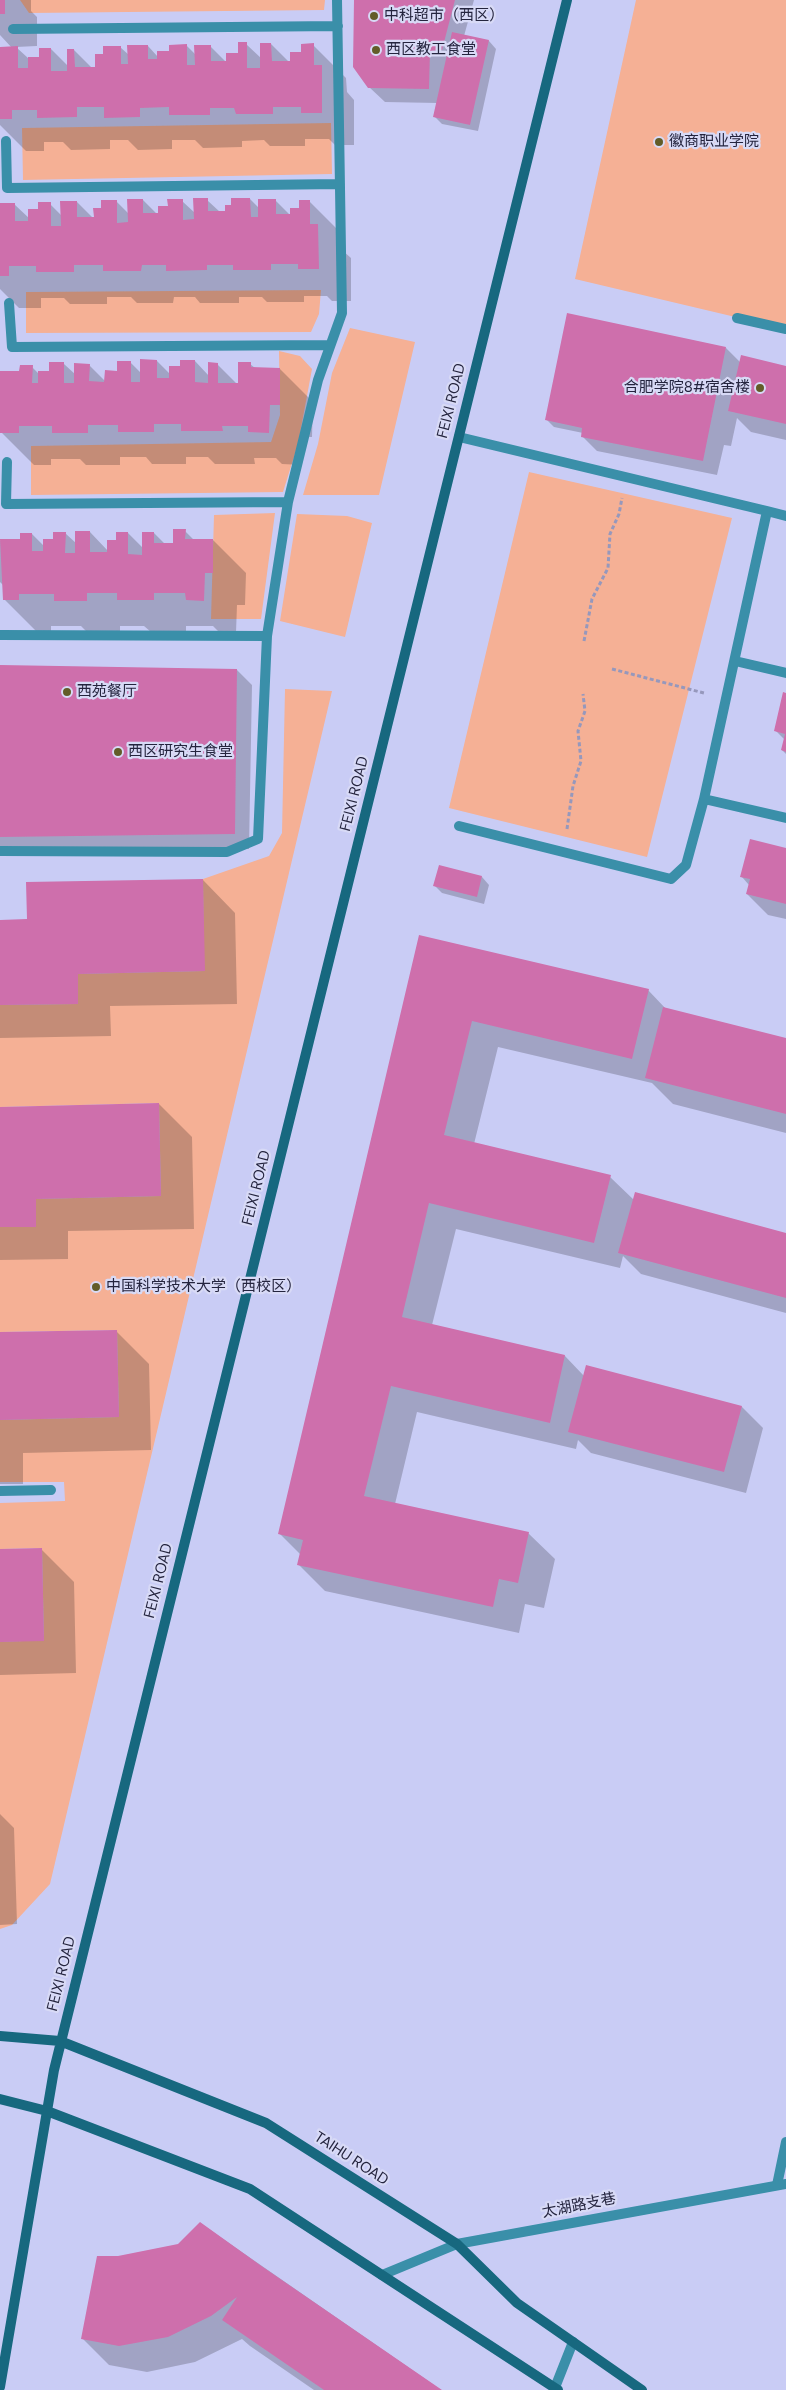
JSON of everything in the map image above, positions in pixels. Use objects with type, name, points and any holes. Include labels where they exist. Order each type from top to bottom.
[{"type":"main road","name":"FEIXI ROAD","points":[[0,2387],[60,2041],[567,0]]},
{"type":"main road","name":"TAIHU ROAD","points":[[0,2036],[60,2041],[266,2122],[457,2244],[517,2303],[642,2390]]},
{"type":"main road","points":[[0,2099],[47,2111],[250,2189],[555,2389]]},
{"type":"street","points":[[0,851],[227,852],[258,839],[267,636],[288,502],[318,380],[342,313],[337,0]]},
{"type":"street","points":[[13,29],[338,26]]},
{"type":"street","points":[[6,142],[8,188],[340,184]]},
{"type":"street","points":[[9,303],[12,347],[330,345]]},
{"type":"street","points":[[737,318],[786,329]]},
{"type":"street","points":[[459,437],[786,516]]},
{"type":"street","points":[[8,462],[6,504],[288,502]]},
{"type":"street","points":[[458,826],[671,879],[686,865],[704,798],[768,512]]},
{"type":"street","points":[[0,635],[267,636]]},
{"type":"street","points":[[735,661],[786,673]]},
{"type":"street","points":[[704,798],[786,818]]},
{"type":"street","points":[[0,1491],[51,1490]]},
{"type":"street","points":[[781,2184],[786,2142]]},
{"type":"street","name":"太湖路支巷","points":[[382,2275],[457,2244],[781,2184]]},
{"type":"street","points":[[555,2389],[573,2342]]},
{"type":"path","points":[[584,641],[592,599],[608,568],[610,534],[619,514],[625,477]]},
{"type":"path","points":[[612,669],[726,699]]},
{"type":"path","points":[[563,852],[573,786],[581,761],[578,731],[585,711],[583,694]]},
{"type":"shaded area","points":[[20,0],[325,0],[324,10],[29,13]]},
{"type":"shaded area","name":"徽商职业学院","points":[[636,0],[786,0],[786,329],[575,279]]},
{"type":"shaded area","points":[[331,123],[332,174],[23,180],[22,128]]},
{"type":"shaded area","points":[[321,290],[319,314],[311,332],[26,333],[26,292]]},
{"type":"shaded area","points":[[350,328],[415,342],[379,495],[303,495],[318,444],[332,373]]},
{"type":"shaded area","points":[[279,351],[300,356],[312,369],[298,444],[283,492],[31,495],[31,446],[271,442],[280,415]]},
{"type":"shaded area","points":[[529,472],[732,518],[647,857],[449,808]]},
{"type":"shaded area","points":[[275,513],[261,619],[211,619],[214,515]]},
{"type":"shaded area","points":[[297,514],[347,516],[372,523],[345,637],[280,621]]},
{"type":"shaded area","points":[[285,689],[332,691],[50,1884],[12,1925],[0,1929],[0,1642],[44,1640],[42,1548],[0,1549],[0,1503],[65,1501],[64,1482],[0,1482],[0,1420],[119,1417],[117,1330],[0,1332],[0,1227],[36,1226],[36,1199],[161,1196],[159,1103],[0,1107],[0,1005],[78,1004],[78,974],[204,971],[203,879],[269,856],[282,833]]},
{"type":"building","points":[[0,0],[5,0],[5,14],[0,14]]},
{"type":"building","points":[[354,0],[455,0],[442,50],[430,51],[429,89],[368,88],[353,67]]},
{"type":"building","points":[[452,32],[489,40],[470,125],[433,117]]},
{"type":"building","points":[[238,42],[247,42],[247,68],[260,68],[260,43],[271,43],[272,61],[290,61],[290,52],[301,52],[301,44],[314,43],[314,65],[322,65],[322,113],[301,113],[301,107],[273,107],[273,114],[236,114],[234,108],[210,108],[210,115],[169,115],[169,107],[140,108],[140,117],[104,118],[104,107],[77,107],[77,117],[37,118],[37,110],[12,110],[12,119],[0,119],[0,47],[18,46],[18,68],[28,68],[28,57],[39,57],[39,48],[51,48],[51,71],[67,71],[67,49],[74,49],[75,67],[95,67],[95,54],[103,54],[103,46],[121,46],[121,64],[128,64],[127,45],[148,45],[148,59],[157,59],[157,51],[169,51],[169,45],[187,44],[187,65],[195,65],[194,45],[211,45],[211,61],[226,61],[226,53],[238,53]]},
{"type":"building","points":[[193,198],[208,198],[208,211],[225,211],[225,205],[231,205],[231,198],[250,198],[251,217],[258,217],[258,199],[276,199],[276,214],[290,214],[290,208],[299,208],[299,200],[310,200],[310,224],[318,224],[319,269],[298,269],[298,264],[271,264],[271,270],[233,270],[233,265],[207,265],[207,270],[166,271],[166,265],[142,265],[141,271],[103,271],[103,265],[74,265],[74,272],[36,272],[36,266],[9,266],[9,276],[0,276],[0,203],[15,203],[15,221],[28,221],[28,209],[38,209],[38,202],[51,202],[51,226],[61,226],[60,201],[77,201],[77,217],[94,217],[93,208],[101,208],[101,200],[117,200],[117,223],[128,222],[127,199],[143,199],[143,213],[158,213],[158,206],[168,206],[167,199],[183,199],[183,220],[194,219]]},
{"type":"building","points":[[567,313],[726,347],[703,461],[581,437],[582,428],[545,420]]},
{"type":"building","name":"合肥学院8#宿舍楼","points":[[741,355],[786,366],[786,424],[728,411]]},
{"type":"building","points":[[140,359],[157,360],[157,378],[169,378],[169,366],[180,366],[180,360],[195,360],[195,382],[208,383],[208,362],[218,363],[218,383],[238,383],[238,362],[251,362],[251,367],[280,368],[280,405],[270,405],[269,433],[248,432],[248,426],[222,426],[223,431],[181,431],[181,424],[154,424],[154,432],[118,432],[118,425],[88,425],[88,433],[52,433],[52,426],[19,426],[19,433],[0,433],[0,371],[19,371],[20,365],[33,365],[32,383],[38,383],[38,371],[49,371],[49,362],[64,362],[64,383],[74,383],[74,363],[90,364],[89,381],[104,382],[105,370],[117,371],[117,361],[131,361],[131,382],[140,382]]},
{"type":"building","points":[[173,529],[186,529],[185,539],[213,539],[213,573],[205,573],[204,601],[186,600],[185,593],[154,593],[154,600],[117,600],[117,593],[87,593],[87,601],[54,601],[54,594],[19,594],[19,600],[3,600],[0,539],[20,539],[20,533],[32,533],[32,551],[43,551],[43,539],[53,539],[53,532],[66,532],[65,553],[75,553],[75,531],[90,531],[90,552],[107,552],[107,540],[116,540],[116,532],[128,532],[128,554],[142,555],[142,532],[154,532],[154,543],[173,543]]},
{"type":"building","name":"西区研究生食堂","points":[[0,665],[237,669],[235,834],[0,837]]},
{"type":"building","points":[[783,692],[786,693],[786,752],[781,750],[785,734],[774,731]]},
{"type":"building","points":[[750,839],[786,848],[786,904],[746,894],[750,879],[740,877]]},
{"type":"building","points":[[439,865],[482,876],[477,897],[433,886]]},
{"type":"building","points":[[203,879],[205,971],[78,974],[78,1004],[0,1005],[0,920],[27,919],[26,882]]},
{"type":"building","points":[[419,935],[649,989],[632,1059],[472,1021],[444,1135],[611,1175],[594,1243],[429,1203],[402,1317],[565,1355],[550,1423],[391,1386],[364,1496],[529,1532],[518,1583],[499,1579],[493,1607],[297,1565],[303,1540],[278,1534]]},
{"type":"building","points":[[663,1007],[786,1038],[786,1114],[645,1078]]},
{"type":"building","points":[[159,1103],[161,1196],[36,1199],[36,1227],[0,1227],[0,1107]]},
{"type":"building","points":[[635,1192],[786,1233],[786,1298],[618,1253]]},
{"type":"building","points":[[117,1330],[119,1417],[0,1420],[0,1332]]},
{"type":"building","points":[[586,1365],[742,1406],[724,1472],[568,1432]]},
{"type":"building","points":[[42,1548],[44,1641],[0,1642],[0,1549]]},
{"type":"building","points":[[200,2222],[442,2390],[324,2390],[222,2320],[237,2297],[211,2316],[168,2337],[119,2346],[81,2339],[97,2256],[118,2256],[178,2244]]},
{"type":"place","name":"中科超市（西区）","points":[[374,16]]},
{"type":"place","name":"西区教工食堂","points":[[376,50]]},
{"type":"place","name":"徽商职业学院","points":[[659,142]]},
{"type":"place","name":"合肥学院8#宿舍楼","points":[[760,388]]},
{"type":"place","name":"西苑餐厅","points":[[67,692]]},
{"type":"place","name":"西区研究生食堂","points":[[118,752]]},
{"type":"place","name":"中国科学技术大学（西校区）","points":[[96,1287]]}]
